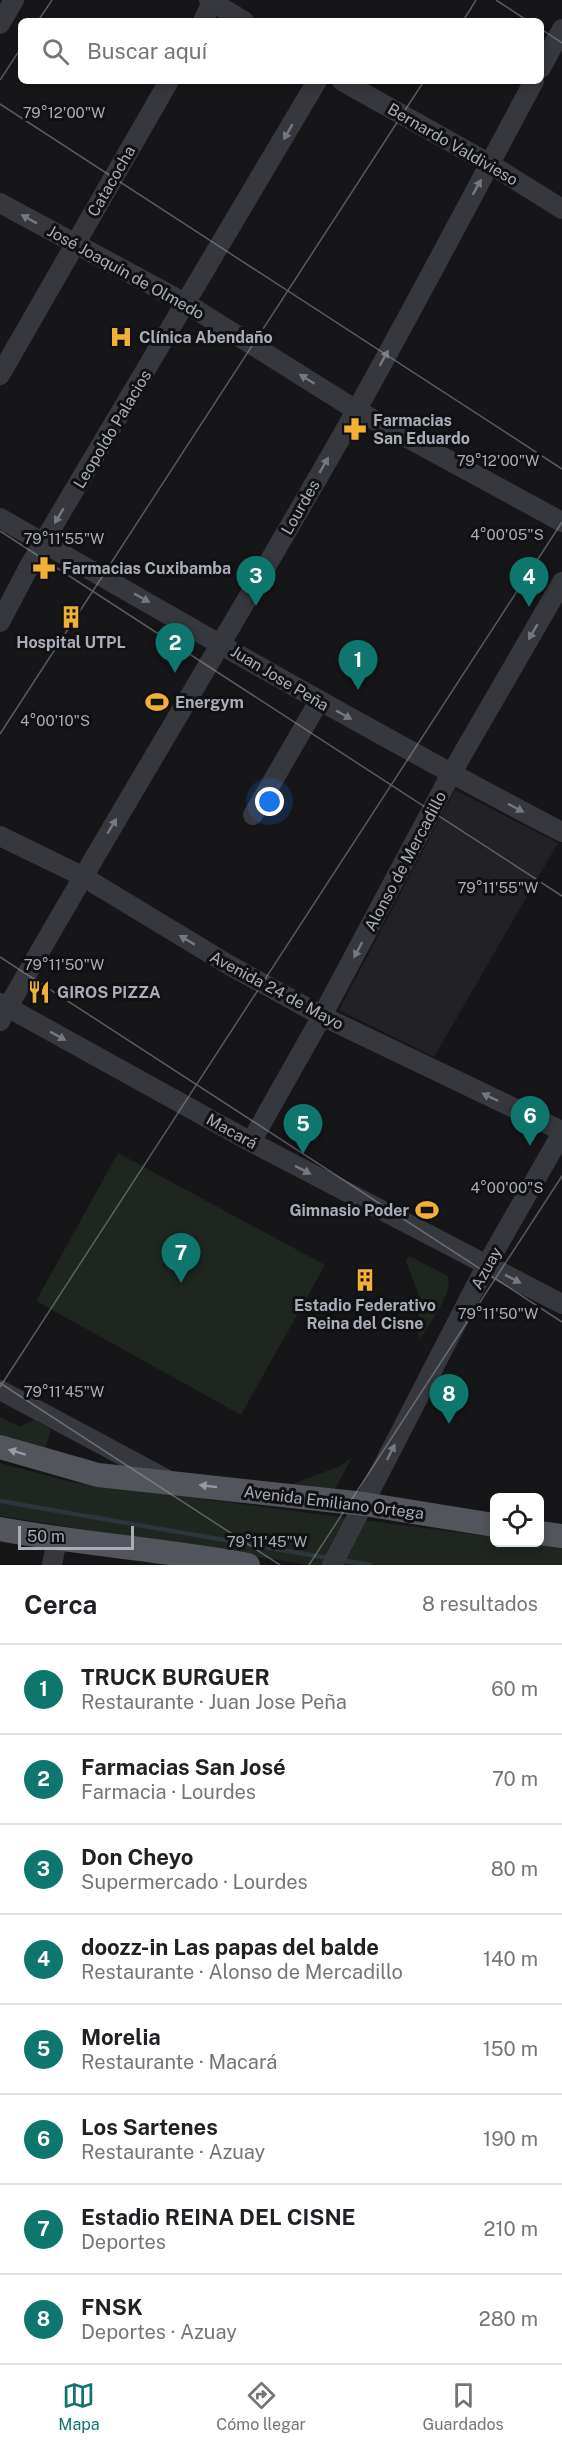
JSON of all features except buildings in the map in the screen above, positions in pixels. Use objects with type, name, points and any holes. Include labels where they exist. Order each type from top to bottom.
[{"type":"main road","name":"Avenida Emiliano Ortega","points":[[0,1447],[98,1475],[173,1482],[490,1524]]},
{"type":"main road","points":[[0,1529],[57,1540],[196,1555],[248,1565]]},
{"type":"main road","points":[[544,1534],[562,1536]]},
{"type":"street","points":[[0,24],[14,0]]},
{"type":"street","points":[[204,18],[211,0],[239,18]]},
{"type":"street","points":[[544,62],[562,29]]},
{"type":"street","name":"Catacocha","points":[[0,375],[167,84]]},
{"type":"street","name":"Leopoldo Palacios","points":[[0,622],[44,543],[315,84]]},
{"type":"street","name":"Bernardo Valdivieso","points":[[347,84],[490,164],[562,209]]},
{"type":"street","name":"Lourdes","points":[[3,1010],[222,643],[356,410],[532,84]]},
{"type":"street","name":"José Joaquín de Olmedo","points":[[0,203],[187,304],[356,410],[562,522]]},
{"type":"street","name":"Juan Jose Peña","points":[[0,518],[222,643],[319,702],[562,832]]},
{"type":"street","name":"Alonso de Mercadillo","points":[[251,1142],[322,1016],[451,774],[562,582]]},
{"type":"street","points":[[253,815],[319,702]]},
{"type":"street","name":"Avenida 24 de Mayo","points":[[0,836],[82,876],[229,965],[322,1016],[562,1132]]},
{"type":"street","name":"Macará","points":[[3,1010],[562,1304]]},
{"type":"street","name":"Azuay","points":[[332,1565],[486,1266],[562,1132]]},
{"type":"street","name":"Avenida Emiliano Ortega","points":[[0,1390],[173,1482]]},
{"type":"street","points":[[52,1565],[57,1540]]},
{"type":"shaded area","points":[[455,790],[558,843],[434,1057],[339,1010]]},
{"type":"shaded area","points":[[118,1153],[325,1265],[241,1415],[36,1301]]},
{"type":"shaded area","points":[[409,1256],[448,1276],[449,1283],[444,1299],[421,1338],[418,1335],[419,1296],[406,1261]]},
{"type":"shaded area","points":[[0,1417],[20,1427],[34,1420],[51,1429],[45,1450],[0,1438]]},
{"type":"shaded area","points":[[352,1458],[332,1494],[290,1485],[340,1466]]},
{"type":"shaded area","points":[[0,1463],[71,1482],[490,1536],[490,1547],[544,1547],[544,1543],[562,1546],[562,1565],[309,1565],[0,1516]]},
{"type":"waterway","points":[[0,1501],[328,1558]]},
{"type":"waterway","points":[[340,1560],[371,1565]]},
{"type":"place","name":"Clínica Abendaño","points":[[121,337]]},
{"type":"place","name":"Farmacias San Eduardo","points":[[355,429]]},
{"type":"place","name":"Farmacias Cuxibamba","points":[[44,568]]},
{"type":"place","name":"Don Cheyo","points":[[256,606]]},
{"type":"place","name":"doozz-in Las papas del balde","points":[[529,607]]},
{"type":"place","name":"Hospital UTPL","points":[[71,617]]},
{"type":"place","name":"Farmacias San José","points":[[175,673]]},
{"type":"place","name":"TRUCK BURGUER","points":[[358,690]]},
{"type":"place","name":"Energym","points":[[157,702]]},
{"type":"place","name":"GIROS PIZZA","points":[[39,992]]},
{"type":"place","name":"Los Sartenes","points":[[530,1146]]},
{"type":"place","name":"Morelia","points":[[303,1154]]},
{"type":"place","name":"Gimnasio Poder","points":[[427,1210]]},
{"type":"place","name":"Estadio Federativo Reina del Cisne","points":[[365,1280]]},
{"type":"place","name":"Estadio REINA DEL CISNE","points":[[181,1283]]},
{"type":"place","name":"FNSK","points":[[449,1424]]}]
